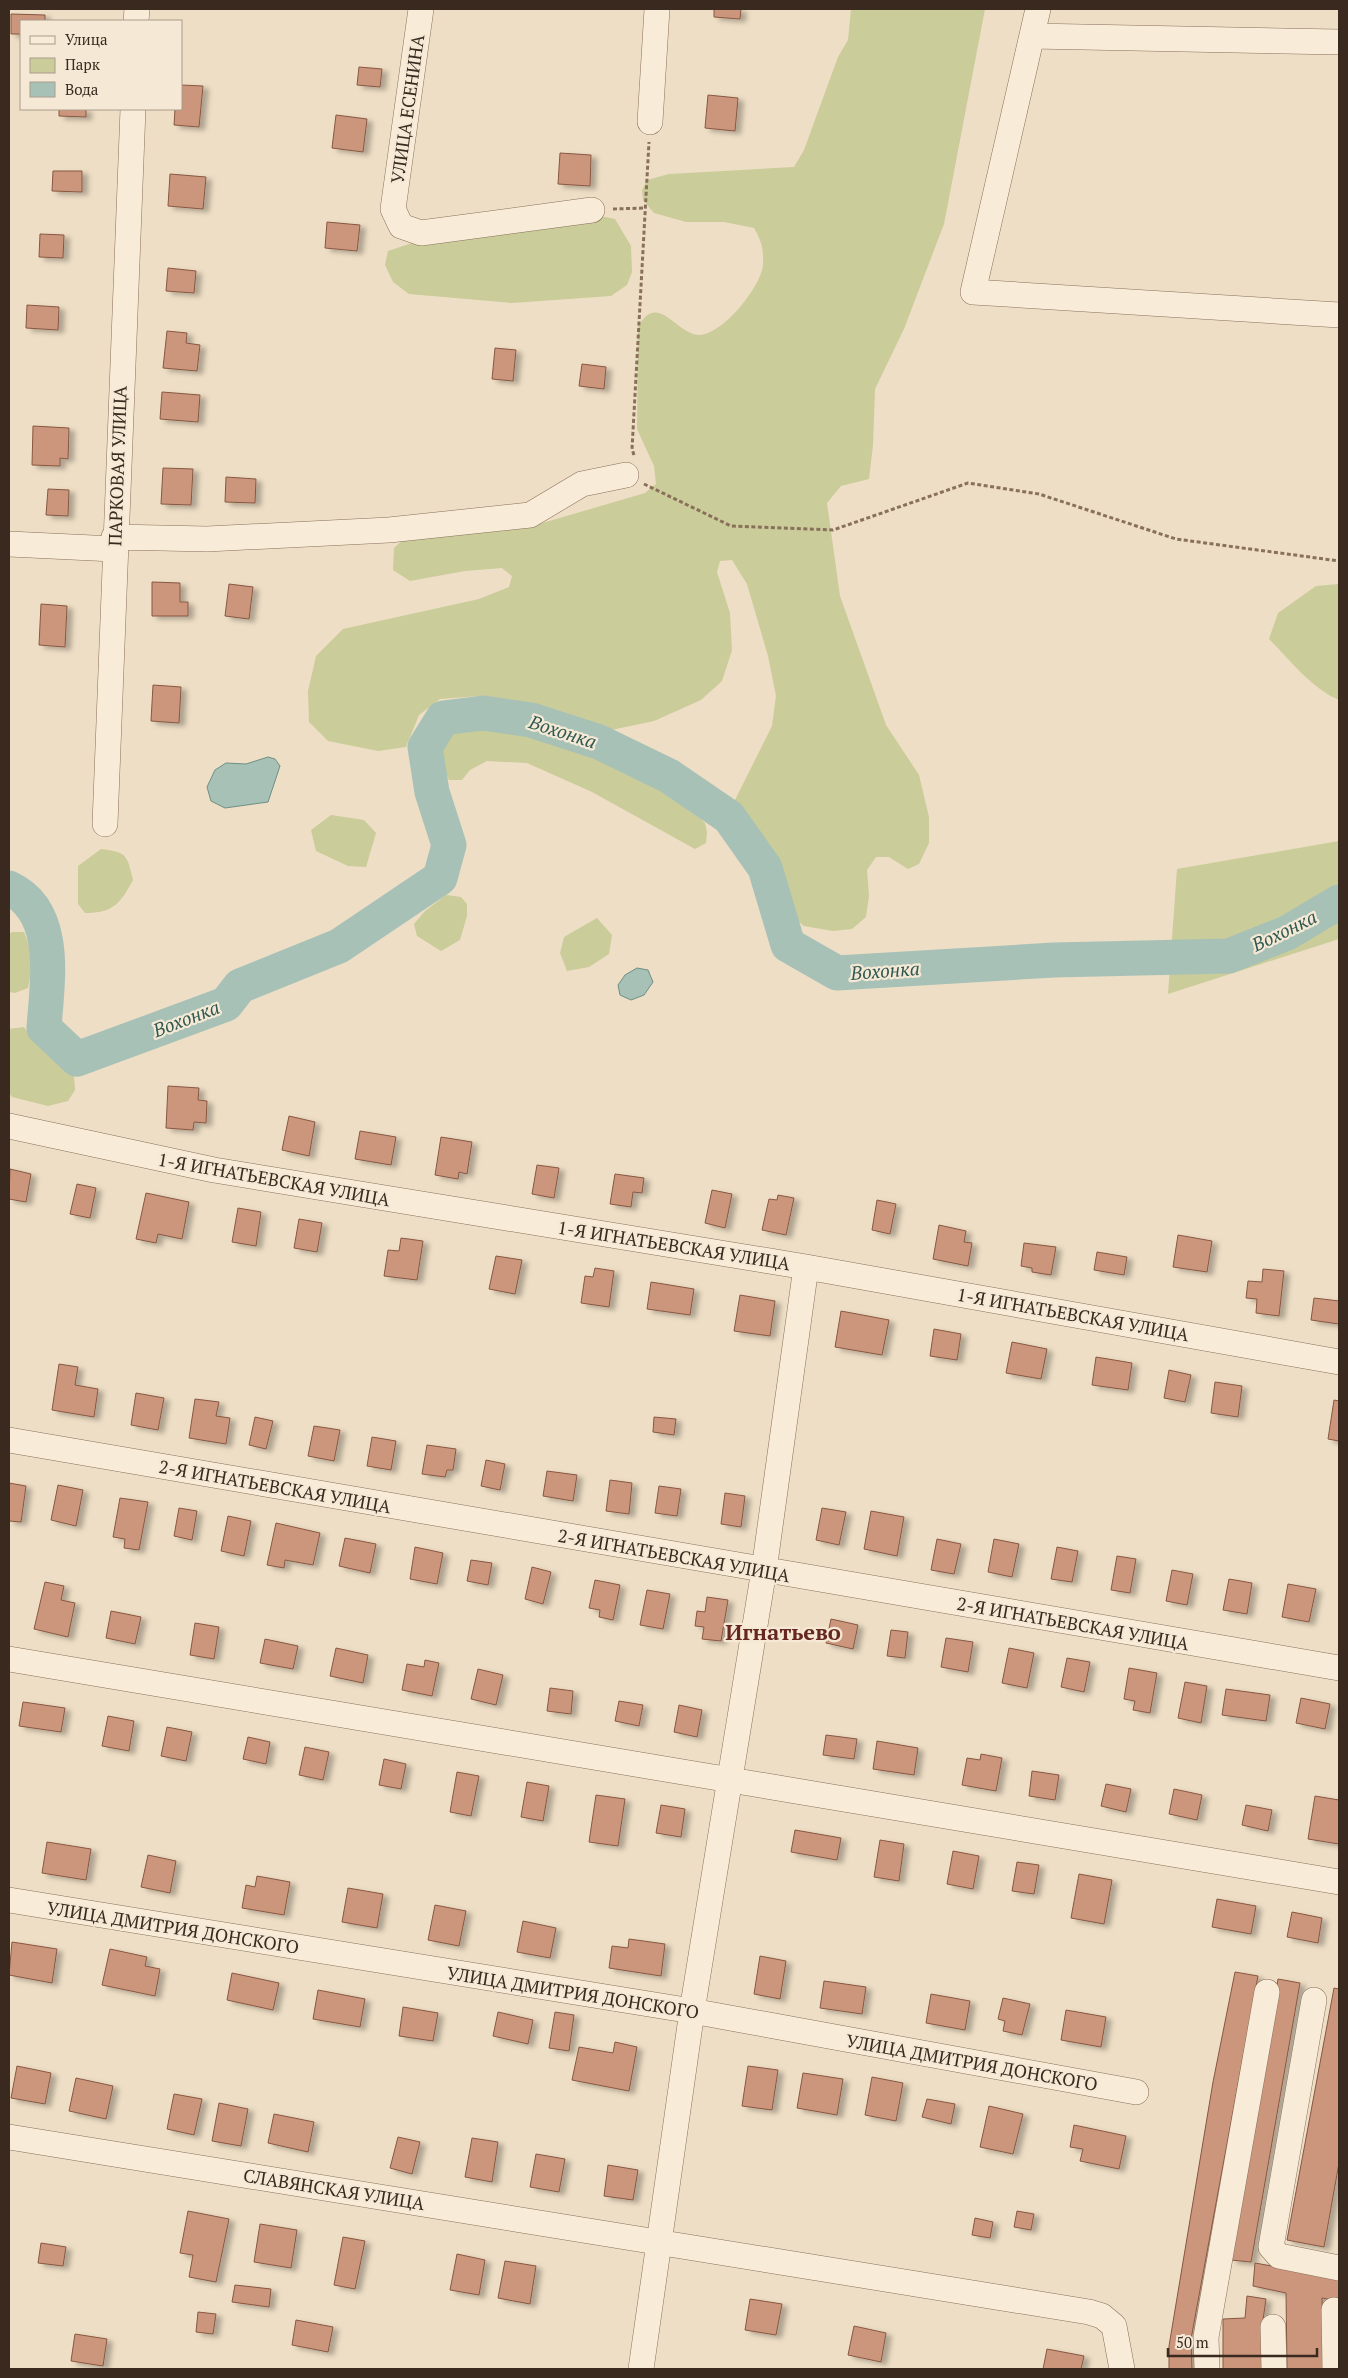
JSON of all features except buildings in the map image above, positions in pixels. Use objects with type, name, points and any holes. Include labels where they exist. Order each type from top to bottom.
[{"type":"street","name":"УЛИЦА ЕСЕНИНА","points":[[421,9],[393,209],[401,226],[421,233],[592,210]]},
{"type":"street","points":[[650,122],[657,9]]},
{"type":"street","points":[[1038,9],[974,292],[1339,315]]},
{"type":"street","points":[[1032,36],[1339,42]]},
{"type":"street","name":"ПАРКОВАЯ УЛИЦА","points":[[105,824],[114,543],[133,110]]},
{"type":"street","points":[[9,544],[114,543],[388,530],[530,515],[582,484],[633,469]]},
{"type":"street","name":"1-Я ИГНАТЬЕВСКАЯ УЛИЦА","points":[[9,1126],[214,1170],[806,1267],[1339,1362]]},
{"type":"street","points":[[641,2369],[692,2011],[764,1570],[806,1267]]},
{"type":"street","name":"2-Я ИГНАТЬЕВСКАЯ УЛИЦА","points":[[9,1440],[1339,1668]]},
{"type":"street","points":[[9,1659],[1339,1882]]},
{"type":"street","name":"УЛИЦА ДМИТРИЯ ДОНСКОГО","points":[[9,1900],[692,2011],[1136,2092]]},
{"type":"street","points":[[1207,2369],[1206,2337],[1267,1992]]},
{"type":"street","points":[[1314,2000],[1271,2247],[1279,2256],[1339,2263]]},
{"type":"street","name":"СЛАВЯНСКАЯ УЛИЦА","points":[[9,2137],[1089,2312],[1102,2316],[1114,2326],[1122,2369]]},
{"type":"street","points":[[1334,2310],[1335,2369]]},
{"type":"street","points":[[1273,2327],[1274,2369]]},
{"type":"path","points":[[650,122],[632,449],[633,469],[643,484],[731,526],[833,530],[968,483],[1039,494],[1176,539],[1339,561]]},
{"type":"path","points":[[592,210],[645,208]]},
{"type":"green space","points":[[851,9],[985,9],[944,224],[904,329],[875,389],[873,445],[869,479],[841,486],[827,503],[840,596],[886,725],[919,775],[929,817],[929,843],[919,864],[908,869],[889,857],[876,857],[867,870],[869,896],[866,917],[852,929],[833,931],[804,926],[789,914],[764,840],[731,808],[772,726],[776,696],[768,656],[747,584],[732,560],[720,561],[717,572],[730,613],[732,650],[722,681],[701,700],[654,721],[611,730],[480,696],[440,699],[419,715],[406,747],[378,751],[328,741],[309,722],[308,691],[316,656],[343,629],[479,599],[509,587],[512,576],[502,568],[465,571],[410,581],[393,570],[394,548],[406,537],[529,527],[645,493],[656,484],[654,466],[637,429],[638,327],[645,317],[653,313],[660,313],[691,333],[700,335],[709,333],[730,318],[749,296],[761,273],[763,254],[754,228],[724,222],[686,222],[654,213],[643,200],[642,190],[647,180],[669,174],[794,167],[804,150],[838,57],[848,40]]},
{"type":"green space","points":[[596,215],[615,219],[631,246],[632,272],[627,285],[611,296],[512,303],[409,294],[393,282],[385,265],[388,251],[424,239]]},
{"type":"green space","points":[[1339,584],[1339,700],[1310,681],[1269,639],[1278,613],[1316,586]]},
{"type":"green space","points":[[477,727],[520,730],[599,756],[684,804],[705,823],[707,832],[706,843],[695,849],[592,792],[527,763],[487,761],[470,770],[462,780],[449,780],[438,753],[450,735]]},
{"type":"green space","points":[[331,815],[364,820],[376,833],[366,867],[348,866],[316,851],[311,830]]},
{"type":"green space","points":[[1339,841],[1339,939],[1168,994],[1177,869]]},
{"type":"green space","points":[[101,849],[117,852],[125,857],[133,880],[115,906],[95,913],[85,913],[78,904],[78,866]]},
{"type":"green space","points":[[446,895],[461,897],[467,904],[467,916],[460,940],[441,951],[417,936],[414,924],[425,911]]},
{"type":"green space","points":[[597,918],[612,935],[609,954],[589,967],[567,971],[560,953],[564,937]]},
{"type":"green space","points":[[12,932],[24,932],[31,959],[28,988],[15,993],[9,992],[9,934]]},
{"type":"green space","points":[[24,1027],[37,1044],[65,1065],[74,1076],[75,1090],[68,1101],[48,1106],[12,1097],[9,1093],[9,1029]]},
{"type":"water","points":[[268,757],[275,759],[280,766],[268,802],[225,808],[211,801],[207,787],[215,770],[226,763],[246,764]]},
{"type":"water","points":[[637,968],[648,970],[653,982],[644,995],[631,1000],[620,995],[618,985],[625,975]]},
{"type":"waterway","name":"Вохонка","points":[[9,888],[25,899],[36,914],[43,931],[47,950],[48,970],[44,1028],[77,1059],[226,1004],[240,986],[339,946],[440,878],[449,845],[432,792],[425,747],[443,718],[483,713],[531,720],[599,742],[669,776],[729,817],[765,868],[788,945],[837,973],[1054,960],[1229,956],[1287,933],[1339,902]]},
{"type":"district","name":"Игнатьево","points":[[783,1631]]}]
